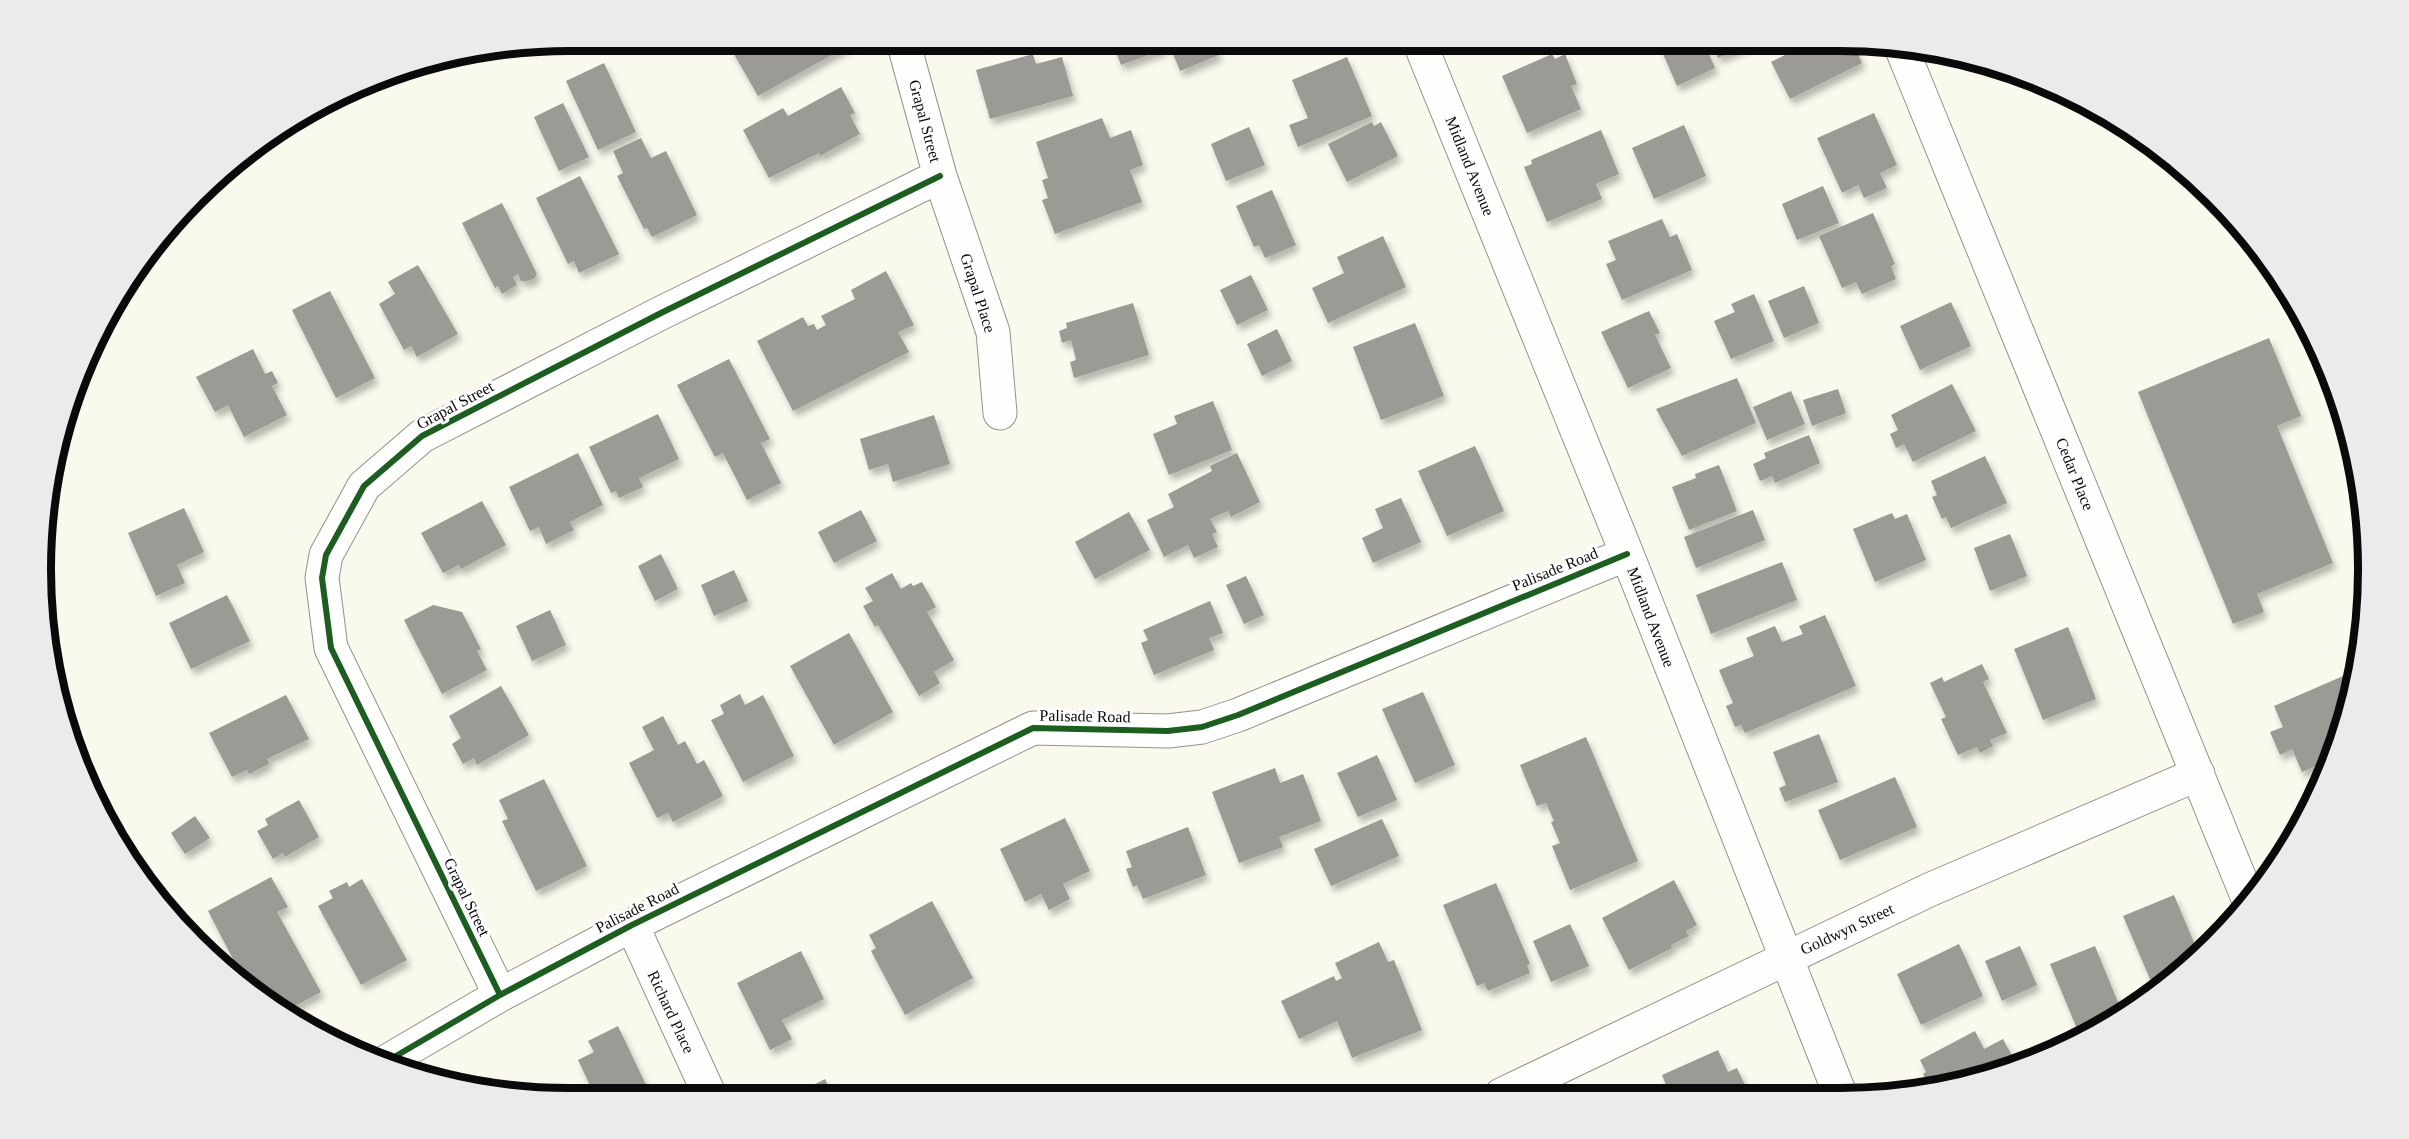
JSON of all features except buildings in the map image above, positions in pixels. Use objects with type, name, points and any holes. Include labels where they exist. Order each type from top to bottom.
[{"type":"street","name":"Grapal Street","points":[[500,995],[331,648],[322,578],[326,555],[364,486],[422,436],[650,318],[940,176],[906,51]]},
{"type":"street","name":"Midland Avenue","points":[[1426,51],[1838,1088]]},
{"type":"street","name":"Cedar Place","points":[[1904,55],[2245,892]]},
{"type":"street","name":"Grapal Place","points":[[940,176],[993,332],[1000,413]]},
{"type":"street","name":"Palisade Road","points":[[394,1057],[500,995],[632,925],[1033,728],[1168,730],[1202,727],[1249,711],[1627,554]]},
{"type":"street","name":"Goldwyn Street","points":[[1516,1088],[1929,890],[2198,774]]},
{"type":"street","name":"Richard Place","points":[[632,925],[706,1088]]},
{"type":"cycle path","points":[[500,995],[331,648],[322,578],[326,555],[364,486],[422,436],[661,313],[940,176]]},
{"type":"cycle path","points":[[394,1057],[500,995],[632,925],[1033,728],[1168,731],[1202,727],[1238,715],[1627,554]]}]
